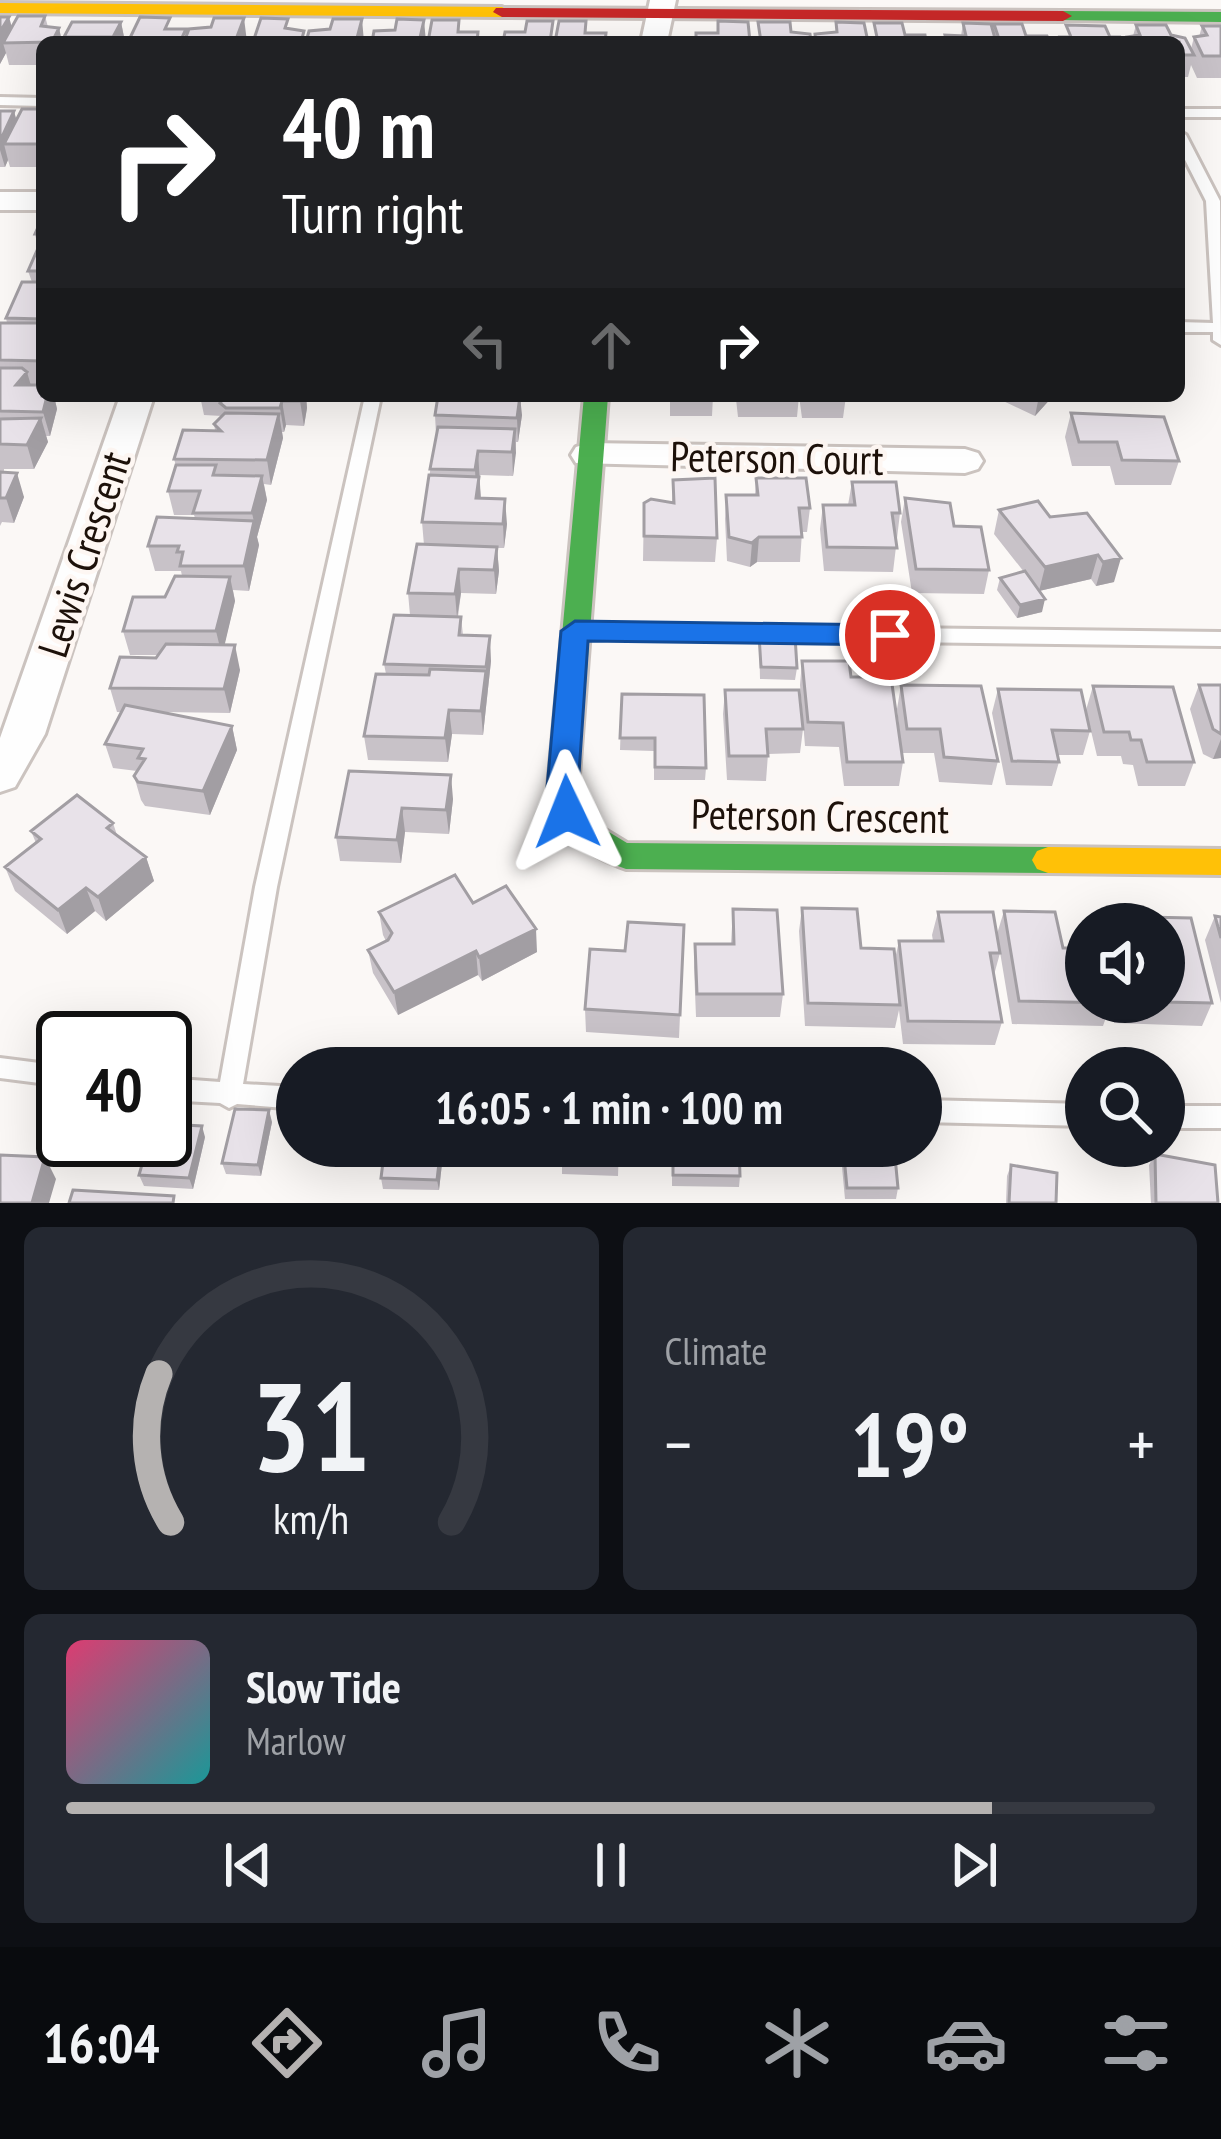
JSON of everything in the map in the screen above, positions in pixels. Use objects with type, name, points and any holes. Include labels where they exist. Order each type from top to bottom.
[{"type":"street","points":[[0,8],[661,7],[1221,16]]},
{"type":"street","points":[[3,207],[36,202]]},
{"type":"street","name":"Lewis Crescent","points":[[0,775],[24,734],[135,402]]},
{"type":"street","name":"Peterson Crescent","points":[[595,402],[562,788],[577,832],[591,845],[626,856],[1221,862]]},
{"type":"street","name":"Peterson Court","points":[[589,455],[965,461]]},
{"type":"lane","points":[[0,101],[36,102]]},
{"type":"lane","points":[[1185,113],[1221,113]]},
{"type":"lane","points":[[1185,147],[1213,201],[1221,340]]},
{"type":"lane","points":[[1185,327],[1220,328]]},
{"type":"lane","points":[[229,1096],[266,887],[372,402]]},
{"type":"lane","points":[[575,631],[1221,639]]},
{"type":"lane","points":[[0,1068],[36,1073]]},
{"type":"lane","points":[[192,1092],[276,1097]]},
{"type":"lane","points":[[942,1112],[1065,1115]]},
{"type":"lane","points":[[1185,1117],[1221,1117]]},
{"type":"building","points":[[18,16],[45,16],[41,26],[59,28],[55,36],[36,36],[36,42],[3,43]]},
{"type":"building","points":[[140,17],[170,18],[165,29],[186,29],[183,36],[131,36]]},
{"type":"building","points":[[214,18],[244,18],[237,36],[186,36],[189,29],[211,27]]},
{"type":"building","points":[[261,18],[288,19],[285,28],[304,31],[303,36],[255,36]]},
{"type":"building","points":[[333,19],[362,19],[358,36],[308,36],[309,31],[330,29]]},
{"type":"building","points":[[397,19],[424,20],[420,36],[373,36],[374,31],[395,30]]},
{"type":"building","points":[[432,20],[459,20],[458,32],[478,32],[478,36],[429,36]]},
{"type":"building","points":[[527,21],[553,21],[551,36],[504,36],[505,32],[525,32]]},
{"type":"building","points":[[559,21],[586,21],[585,33],[606,33],[606,36],[556,36]]},
{"type":"building","points":[[718,21],[748,22],[749,36],[696,36],[718,33]]},
{"type":"building","points":[[72,22],[121,22],[114,36],[65,36]]},
{"type":"building","points":[[758,22],[790,22],[791,32],[810,36],[760,36]]},
{"type":"building","points":[[836,22],[864,23],[867,36],[815,36],[837,32]]},
{"type":"building","points":[[874,23],[902,23],[905,35],[925,36],[877,36]]},
{"type":"building","points":[[963,23],[991,24],[994,36],[966,36]]},
{"type":"building","points":[[994,24],[1022,24],[1026,36],[998,36]]},
{"type":"building","points":[[1066,25],[1105,26],[1110,36],[1071,36]]},
{"type":"building","points":[[1136,25],[1166,25],[1176,36],[1134,36],[1140,35]]},
{"type":"building","points":[[1202,26],[1221,26],[1221,56],[1203,56],[1194,37],[1207,35]]},
{"type":"building","points":[[22,109],[36,109],[36,144],[4,144]]},
{"type":"building","points":[[0,111],[14,111],[0,141]]},
{"type":"building","points":[[22,282],[36,282],[36,319],[6,318]]},
{"type":"building","points":[[0,323],[36,323],[36,361],[0,360]]},
{"type":"building","points":[[0,368],[22,368],[27,372],[16,385],[36,385],[36,402],[46,402],[43,412],[0,411]]},
{"type":"building","points":[[282,402],[280,408],[226,408],[220,403]]},
{"type":"building","points":[[437,402],[519,402],[517,418],[435,415]]},
{"type":"building","points":[[225,413],[279,414],[267,460],[174,459],[183,430],[221,431],[214,424]]},
{"type":"building","points":[[1071,413],[1164,417],[1179,461],[1122,460],[1117,442],[1079,442]]},
{"type":"building","points":[[41,418],[27,445],[0,444],[0,419]]},
{"type":"building","points":[[438,427],[515,429],[512,452],[478,451],[475,470],[430,469]]},
{"type":"building","points":[[176,465],[216,465],[213,475],[262,476],[252,513],[193,513],[200,491],[168,491]]},
{"type":"building","points":[[0,472],[17,473],[6,498],[0,498]]},
{"type":"building","points":[[429,475],[479,477],[476,498],[505,499],[503,524],[422,522]]},
{"type":"building","points":[[715,478],[717,538],[644,536],[644,503],[651,499],[674,503],[673,480]]},
{"type":"building","points":[[756,478],[806,478],[810,508],[799,508],[802,537],[759,537],[752,543],[729,537],[726,495],[758,495]]},
{"type":"building","points":[[852,482],[896,482],[900,513],[892,513],[897,548],[827,547],[823,505],[855,505]]},
{"type":"building","points":[[905,498],[950,503],[954,526],[981,527],[989,570],[916,569]]},
{"type":"building","points":[[1038,501],[1050,517],[1087,513],[1121,558],[1103,562],[1098,555],[1045,567],[999,510]]},
{"type":"building","points":[[157,517],[254,521],[244,566],[180,566],[183,552],[177,552],[179,546],[148,546]]},
{"type":"building","points":[[417,544],[497,547],[494,570],[459,569],[455,594],[408,593]]},
{"type":"building","points":[[1025,571],[1045,599],[1020,605],[1000,578]]},
{"type":"building","points":[[175,576],[230,577],[216,631],[123,631],[133,597],[165,597]]},
{"type":"building","points":[[394,615],[461,617],[459,635],[490,636],[486,667],[384,664]]},
{"type":"building","points":[[759,635],[795,636],[797,668],[761,667]]},
{"type":"building","points":[[166,644],[235,645],[224,689],[110,688],[120,657],[156,658]]},
{"type":"building","points":[[802,661],[849,661],[851,677],[891,677],[903,762],[847,762],[843,723],[808,722]]},
{"type":"building","points":[[430,669],[486,671],[481,711],[449,710],[445,738],[364,736],[376,674],[429,675]]},
{"type":"building","points":[[901,685],[981,686],[998,761],[944,757],[940,729],[907,729]]},
{"type":"building","points":[[1199,685],[1221,685],[1221,734],[1213,729]]},
{"type":"building","points":[[1093,686],[1173,687],[1194,762],[1147,762],[1141,740],[1131,740],[1129,732],[1104,732]]},
{"type":"building","points":[[998,689],[1081,690],[1090,731],[1052,730],[1059,762],[1012,761]]},
{"type":"building","points":[[725,690],[799,690],[803,729],[766,729],[768,756],[729,756]]},
{"type":"building","points":[[622,694],[704,695],[706,768],[655,767],[655,738],[620,738]]},
{"type":"building","points":[[125,705],[232,726],[203,791],[138,782],[134,776],[145,759],[138,758],[143,749],[105,744]]},
{"type":"building","points":[[349,771],[451,775],[446,810],[402,808],[397,840],[336,837]]},
{"type":"building","points":[[77,795],[113,823],[107,828],[146,857],[98,897],[86,888],[58,910],[5,867],[41,839],[31,831]]},
{"type":"building","points":[[455,875],[473,903],[506,886],[536,929],[479,957],[476,951],[394,992],[368,950],[392,933],[379,912]]},
{"type":"building","points":[[802,908],[857,909],[861,948],[894,949],[900,1005],[808,1003]]},
{"type":"building","points":[[733,909],[777,910],[783,994],[697,994],[695,944],[734,944]]},
{"type":"building","points":[[1004,911],[1055,912],[1065,948],[1065,1002],[1019,1001]]},
{"type":"building","points":[[938,912],[993,912],[1000,953],[990,953],[1002,1022],[908,1021],[899,941],[943,941]]},
{"type":"building","points":[[1185,918],[1191,918],[1212,1003],[1185,1002]]},
{"type":"building","points":[[628,922],[684,925],[680,1015],[585,1009],[590,949],[625,951]]},
{"type":"building","points":[[235,1109],[269,1110],[258,1165],[222,1163]]},
{"type":"building","points":[[192,1125],[202,1126],[192,1166]]},
{"type":"building","points":[[0,1155],[36,1157],[36,1167],[42,1167],[32,1203],[0,1203]]},
{"type":"building","points":[[1185,1160],[1215,1165],[1218,1203],[1156,1203],[1155,1167],[1185,1167]]},
{"type":"building","points":[[1011,1165],[1057,1173],[1056,1203],[1009,1203]]},
{"type":"building","points":[[141,1167],[192,1167],[189,1178],[139,1175]]},
{"type":"building","points":[[382,1167],[439,1167],[437,1180],[381,1178]]},
{"type":"building","points":[[673,1167],[740,1167],[740,1176],[673,1175]]},
{"type":"building","points":[[845,1167],[896,1167],[898,1188],[847,1188]]},
{"type":"building","points":[[73,1190],[174,1196],[173,1203],[69,1203]]},
{"type":"traffic: fast","points":[[1063,16],[1221,17]]},
{"type":"traffic: fast","points":[[595,402],[563,788],[584,832],[626,856],[1048,860]]},
{"type":"traffic: slow","points":[[0,8],[502,12]]},
{"type":"traffic: slow","points":[[1048,860],[1221,862]]},
{"type":"traffic: jam","points":[[502,12],[1063,16]]},
{"type":"route","points":[[567,812],[562,788],[575,631],[890,635]]}]
